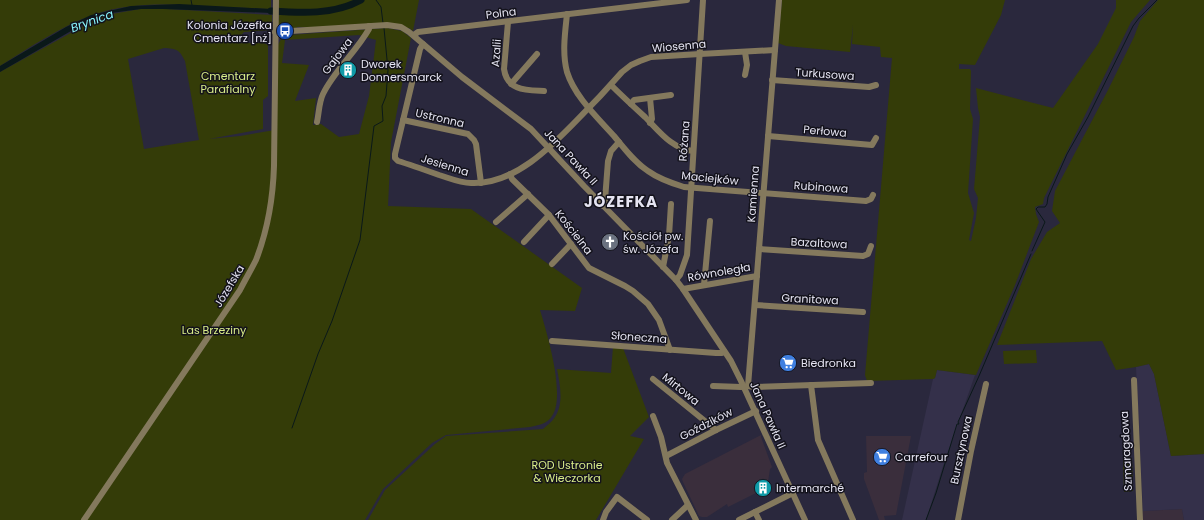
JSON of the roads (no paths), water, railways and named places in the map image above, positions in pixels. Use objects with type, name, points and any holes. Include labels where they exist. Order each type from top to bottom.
[{"type":"street","name":"Polna","points":[[414,35],[418,32],[687,0]]},
{"type":"street","name":"Różana","points":[[676,280],[680,276],[687,254],[703,0]]},
{"type":"street","name":"Kamienna","points":[[746,386],[758,276],[779,0]]},
{"type":"street","name":"Józefska","points":[[84,520],[240,290],[255,260],[270,214],[273,190],[276,1]]},
{"type":"street","name":"Maciejków","points":[[567,14],[564,56],[567,71],[573,86],[589,108],[634,160],[648,171],[665,181],[684,187],[764,193]]},
{"type":"street","name":"Azalii","points":[[508,22],[504,69],[505,74],[511,84]]},
{"type":"street","name":"Jana Pawła II","points":[[275,32],[379,25],[403,28],[414,35],[462,77],[531,129],[683,289],[746,386],[805,520]]},
{"type":"street","name":"Gajowa","points":[[317,122],[322,96],[331,81],[369,29],[369,26]]},
{"type":"street","points":[[403,120],[420,49],[423,44]]},
{"type":"street","name":"Wiosenna","points":[[549,148],[622,72],[631,65],[640,61],[651,57],[775,50]]},
{"type":"street","points":[[745,52],[747,65],[745,75]]},
{"type":"street","points":[[537,54],[511,84],[526,90],[544,91]]},
{"type":"street","name":"Turkusowa","points":[[772,80],[869,87],[876,85]]},
{"type":"street","points":[[611,85],[662,136],[674,144],[693,150]]},
{"type":"street","points":[[631,104],[634,100],[672,95]]},
{"type":"street","points":[[650,98],[652,119],[650,123]]},
{"type":"street","name":"Jesienna","points":[[403,120],[395,158],[398,161],[458,181],[470,183],[489,182],[510,174],[537,158],[549,148]]},
{"type":"street","name":"Ustronna","points":[[403,120],[468,134],[472,137],[476,144],[481,183]]},
{"type":"street","name":"Perłowa","points":[[768,136],[872,145],[876,138]]},
{"type":"street","points":[[603,206],[608,161],[611,151],[619,142]]},
{"type":"street","name":"Kościelna","points":[[510,174],[512,179],[549,215],[589,268],[625,286],[648,304],[659,320],[670,350]]},
{"type":"street","name":"Rubinowa","points":[[764,193],[866,201],[871,200],[873,195]]},
{"type":"street","points":[[496,222],[528,194]]},
{"type":"street","points":[[663,267],[669,236],[671,204]]},
{"type":"street","points":[[524,242],[549,215]]},
{"type":"street","points":[[704,285],[710,221]]},
{"type":"street","points":[[552,264],[571,244]]},
{"type":"street","name":"Bazaltowa","points":[[759,250],[863,256],[868,254],[871,246]]},
{"type":"street","name":"Równoległa","points":[[683,289],[758,276]]},
{"type":"street","name":"Granitowa","points":[[755,305],[863,312]]},
{"type":"street","name":"Słoneczna","points":[[552,341],[716,353],[722,353],[724,351]]},
{"type":"street","name":"Mirtowa","points":[[653,379],[716,430]]},
{"type":"street","name":"Szmaragdowa","points":[[1134,380],[1140,520]]},
{"type":"street","points":[[713,386],[746,386],[754,388],[871,383]]},
{"type":"street","name":"Bursztynowa","points":[[958,520],[970,451],[986,384]]},
{"type":"street","points":[[811,385],[818,440],[853,520]]},
{"type":"street","name":"Goździków","points":[[666,456],[756,411]]},
{"type":"street","points":[[653,416],[662,437],[667,463],[696,520]]},
{"type":"street","points":[[739,520],[793,493]]},
{"type":"street","points":[[603,520],[606,512],[618,497],[647,520]]},
{"type":"street","points":[[672,520],[688,505]]},
{"type":"street","points":[[755,512],[759,520]]},
{"type":"waterway","points":[[191,0],[192,5]]},
{"type":"waterway","name":"Brynica","points":[[271,11],[329,11],[351,5],[361,0]]},
{"type":"waterway","points":[[376,0],[381,7],[383,23]]},
{"type":"waterway","points":[[1032,251],[1045,222],[1036,209],[1038,207],[1045,207],[1047,204],[1048,197],[1067,154],[1088,117],[1133,26],[1157,0]]},
{"type":"waterway","points":[[292,428],[318,354],[332,321],[360,240],[374,126],[383,121],[382,106],[386,96],[388,70],[384,28]]},
{"type":"waterway","points":[[926,520],[936,493],[957,424],[959,424],[958,422],[1031,254]]},
{"type":"place","name":"Kolonia Józefka Cmentarz [nż]","points":[[285,31]]},
{"type":"place","name":"Dworek Donnersmarck","points":[[348,70]]},
{"type":"place","name":"Kościół pw. św. Józefa","points":[[610,242]]},
{"type":"place","name":"Biedronka","points":[[788,363]]},
{"type":"place","name":"Carrefour","points":[[882,457]]},
{"type":"place","name":"Intermarché","points":[[763,488]]},
{"type":"district","name":"JÓZEFKA","points":[[621,202]]},
{"type":"park label","name":"Cmentarz Parafialny","points":[[228,82]]},
{"type":"park label","name":"Las Brzeziny","points":[[214,330]]},
{"type":"park label","name":"ROD Ustronie & Wieczorka","points":[[567,471]]}]
